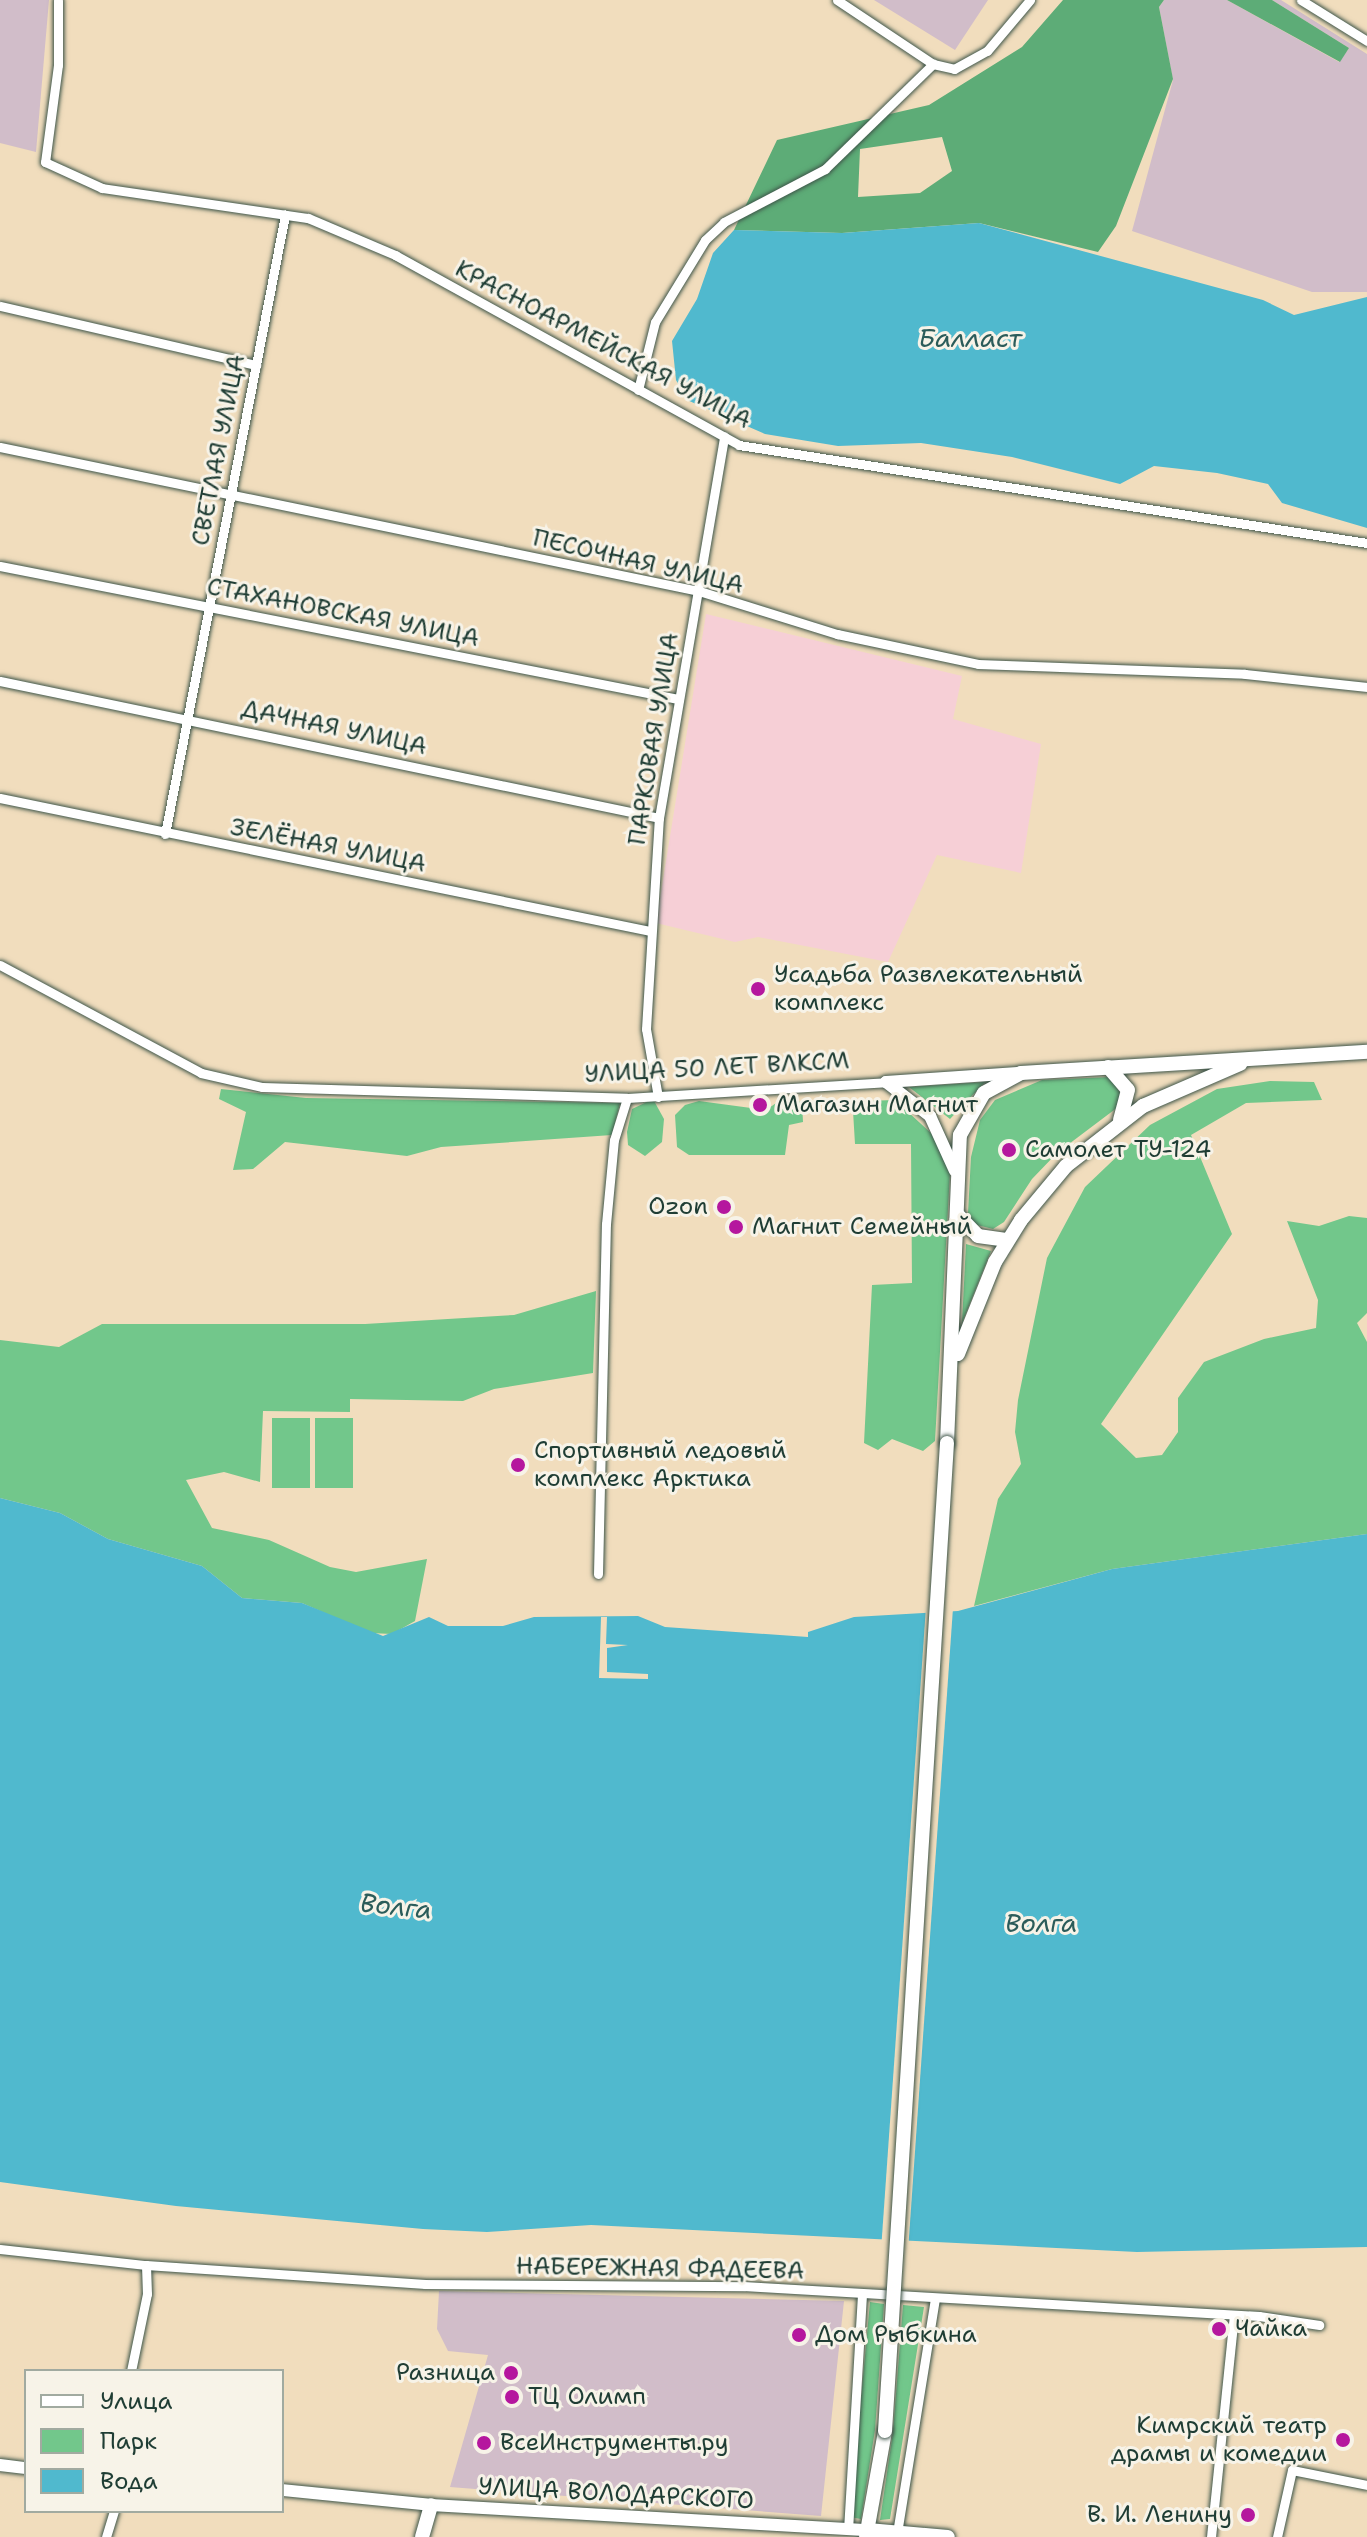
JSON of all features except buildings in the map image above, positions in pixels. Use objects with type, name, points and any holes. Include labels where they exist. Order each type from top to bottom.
[{"type":"main road","name":"УЛИЦА 50 ЛЕТ ВЛКСМ","points":[[1021,1073],[1367,1052]]},
{"type":"main road","points":[[952,1382],[974,1308],[1008,1240],[1066,1166],[1120,1120],[1192,1081],[1270,1056]]},
{"type":"main road","points":[[1108,1067],[1128,1090],[1120,1120]]},
{"type":"main road","points":[[867,2534],[885,2431],[952,1382],[956,1174],[960,1135],[972,1108],[991,1087],[1021,1073]]},
{"type":"main road","points":[[956,1213],[982,1238],[1008,1240]]},
{"type":"main road","points":[[422,2537],[431,2505]]},
{"type":"main road","name":"УЛИЦА ВОЛОДАРСКОГО","points":[[867,2534],[948,2537]]},
{"type":"street","name":"КРАСНОАРМЕЙСКАЯ УЛИЦА","points":[[58,0],[58,65],[45,162],[127,194],[308,218],[395,255],[739,445],[1367,543]]},
{"type":"street","points":[[837,0],[933,64],[954,69],[979,58],[1030,0]]},
{"type":"street","points":[[1301,0],[1367,41]]},
{"type":"street","points":[[638,390],[655,322],[705,240],[724,222],[825,169],[933,64]]},
{"type":"street","name":"СВЕТЛАЯ УЛИЦА","points":[[165,834],[285,215]]},
{"type":"street","points":[[0,306],[256,365]]},
{"type":"street","name":"ПАРКОВАЯ УЛИЦА","points":[[658,1097],[646,1029],[659,818],[724,437]]},
{"type":"street","name":"ПЕСОЧНАЯ УЛИЦА","points":[[0,447],[230,497],[699,591],[837,634],[978,664],[1245,674],[1367,687]]},
{"type":"street","name":"СТАХАНОВСКАЯ УЛИЦА","points":[[0,566],[678,699]]},
{"type":"street","name":"ДАЧНАЯ УЛИЦА","points":[[0,681],[187,717],[659,818]]},
{"type":"street","name":"ЗЕЛЁНАЯ УЛИЦА","points":[[0,798],[650,931]]},
{"type":"street","name":"УЛИЦА 50 ЛЕТ ВЛКСМ","points":[[0,965],[201,1073],[262,1087],[627,1098],[1021,1073]]},
{"type":"street","points":[[886,1082],[917,1102],[935,1123],[956,1174]]},
{"type":"street","points":[[598,1574],[607,1215],[614,1140],[627,1098]]},
{"type":"street","name":"НАБЕРЕЖНАЯ ФАДЕЕВА","points":[[0,2249],[146,2265],[425,2284],[743,2286],[1234,2315],[1319,2325]]},
{"type":"street","points":[[131,2369],[147,2294],[146,2265]]},
{"type":"street","points":[[848,2530],[862,2295]]},
{"type":"street","points":[[897,2533],[935,2299]]},
{"type":"street","points":[[1211,2537],[1234,2315]]},
{"type":"street","points":[[0,2465],[24,2468]]},
{"type":"street","points":[[1277,2537],[1292,2470],[1367,2485]]},
{"type":"street","name":"УЛИЦА ВОЛОДАРСКОГО","points":[[284,2490],[431,2505],[848,2530],[867,2534]]},
{"type":"street","points":[[106,2537],[113,2513]]},
{"type":"shaded area","points":[[0,0],[49,0],[36,152],[0,143]]},
{"type":"shaded area","points":[[874,0],[988,0],[955,50]]},
{"type":"shaded area","points":[[1164,0],[1227,0],[1339,62],[1349,48],[1272,0],[1281,0],[1367,54],[1367,292],[1312,292],[1132,231],[1173,80],[1159,7]]},
{"type":"shaded area","points":[[706,614],[962,676],[953,719],[1041,744],[1021,873],[937,855],[888,962],[758,937],[735,942],[656,923]]},
{"type":"shaded area","points":[[439,2291],[844,2301],[821,2516],[450,2487],[488,2355],[448,2351],[437,2329]]},
{"type":"green space","points":[[1063,0],[1164,0],[1159,7],[1173,79],[1116,226],[1098,252],[979,223],[842,233],[734,230],[777,140],[929,105],[1022,47]],"holes":[[[942,137],[952,171],[920,193],[858,197],[860,149]]]},
{"type":"green space","points":[[1227,0],[1272,0],[1349,48],[1340,62]]},
{"type":"green space","points":[[1110,1077],[1122,1096],[1118,1107],[1057,1153],[1032,1179],[1004,1222],[993,1229],[973,1224],[968,1213],[971,1157],[980,1120],[995,1100],[1042,1080]]},
{"type":"green space","points":[[1270,1081],[1314,1082],[1322,1100],[1246,1103],[1191,1135],[1232,1234],[1101,1424],[1136,1458],[1162,1455],[1178,1432],[1178,1398],[1204,1362],[1264,1339],[1316,1328],[1318,1300],[1287,1221],[1319,1226],[1349,1216],[1367,1218],[1367,1313],[1357,1323],[1367,1342],[1367,1534],[1112,1569],[974,1606],[998,1499],[1021,1464],[1015,1432],[1018,1400],[1047,1258],[1085,1187],[1150,1125],[1217,1089]]},
{"type":"green space","points":[[985,1082],[950,1119],[909,1087]]},
{"type":"green space","points":[[221,1089],[306,1098],[620,1103],[612,1135],[441,1147],[407,1156],[285,1142],[253,1169],[233,1170],[246,1112],[219,1099]]},
{"type":"green space","points":[[653,1099],[664,1119],[662,1142],[645,1156],[628,1145],[627,1132],[632,1109]]},
{"type":"green space","points":[[782,1099],[802,1102],[803,1122],[789,1125],[785,1155],[689,1155],[677,1147],[675,1115],[685,1105],[699,1101],[766,1110]]},
{"type":"green space","points":[[895,1100],[932,1134],[950,1173],[935,1441],[923,1451],[892,1439],[878,1450],[864,1443],[872,1285],[912,1283],[911,1144],[855,1144],[853,1111],[863,1101]]},
{"type":"green space","points":[[966,1244],[991,1251],[962,1323]]},
{"type":"green space","points":[[596,1291],[593,1373],[494,1389],[463,1401],[350,1399],[350,1412],[263,1411],[260,1482],[224,1472],[186,1480],[212,1528],[269,1540],[330,1567],[356,1572],[427,1559],[415,1621],[392,1634],[370,1633],[302,1603],[242,1598],[202,1566],[108,1539],[60,1513],[0,1498],[0,1340],[59,1347],[102,1324],[365,1324],[514,1315]]},
{"type":"green space","points":[[272,1418],[310,1418],[310,1488],[272,1488]]},
{"type":"green space","points":[[315,1418],[353,1418],[353,1488],[315,1488]]},
{"type":"green space","points":[[870,2302],[884,2304],[875,2430],[861,2519],[850,2517]]},
{"type":"green space","points":[[903,2305],[924,2307],[890,2519],[880,2520],[893,2432]]},
{"type":"water","name":"Балласт","points":[[979,223],[1263,300],[1294,315],[1367,297],[1367,528],[1282,503],[1268,484],[1217,473],[1154,466],[1120,484],[1012,457],[921,443],[838,446],[765,434],[687,400],[676,380],[672,341],[697,299],[713,253],[734,230],[842,233]]},
{"type":"water","name":"Волга","points":[[0,1498],[60,1513],[108,1539],[202,1566],[242,1598],[302,1603],[383,1636],[429,1617],[448,1626],[503,1626],[534,1617],[638,1616],[665,1627],[808,1637],[808,1632],[854,1617],[958,1611],[1112,1569],[1367,1534],[1367,2247],[1137,2252],[591,2225],[487,2232],[423,2229],[176,2206],[0,2182]]},
{"type":"pier","points":[[926,1606],[953,1608],[908,2244],[882,2243]]},
{"type":"pier","points":[[601,1617],[607,1617],[606,1644],[628,1645],[607,1648],[607,1672],[648,1674],[648,1679],[599,1678]]},
{"type":"place","name":"Усадьба Развлекательный комплекс","points":[[758,989]]},
{"type":"place","name":"Магазин Магнит","points":[[760,1105]]},
{"type":"place","name":"Самолет ТУ-124","points":[[1009,1150]]},
{"type":"place","name":"Ozon","points":[[724,1207]]},
{"type":"place","name":"Магнит Семейный","points":[[736,1227]]},
{"type":"place","name":"Спортивный ледовый комплекс Арктика","points":[[518,1465]]},
{"type":"place","name":"Чайка","points":[[1219,2329]]},
{"type":"place","name":"Дом Рыбкина","points":[[799,2335]]},
{"type":"place","name":"Разница","points":[[511,2373]]},
{"type":"place","name":"ТЦ Олимп","points":[[512,2397]]},
{"type":"place","name":"Кимрский театр драмы и комедии","points":[[1343,2440]]},
{"type":"place","name":"ВсеИнструменты.ру","points":[[484,2443]]},
{"type":"place","name":"В. И. Ленину","points":[[1248,2515]]}]
